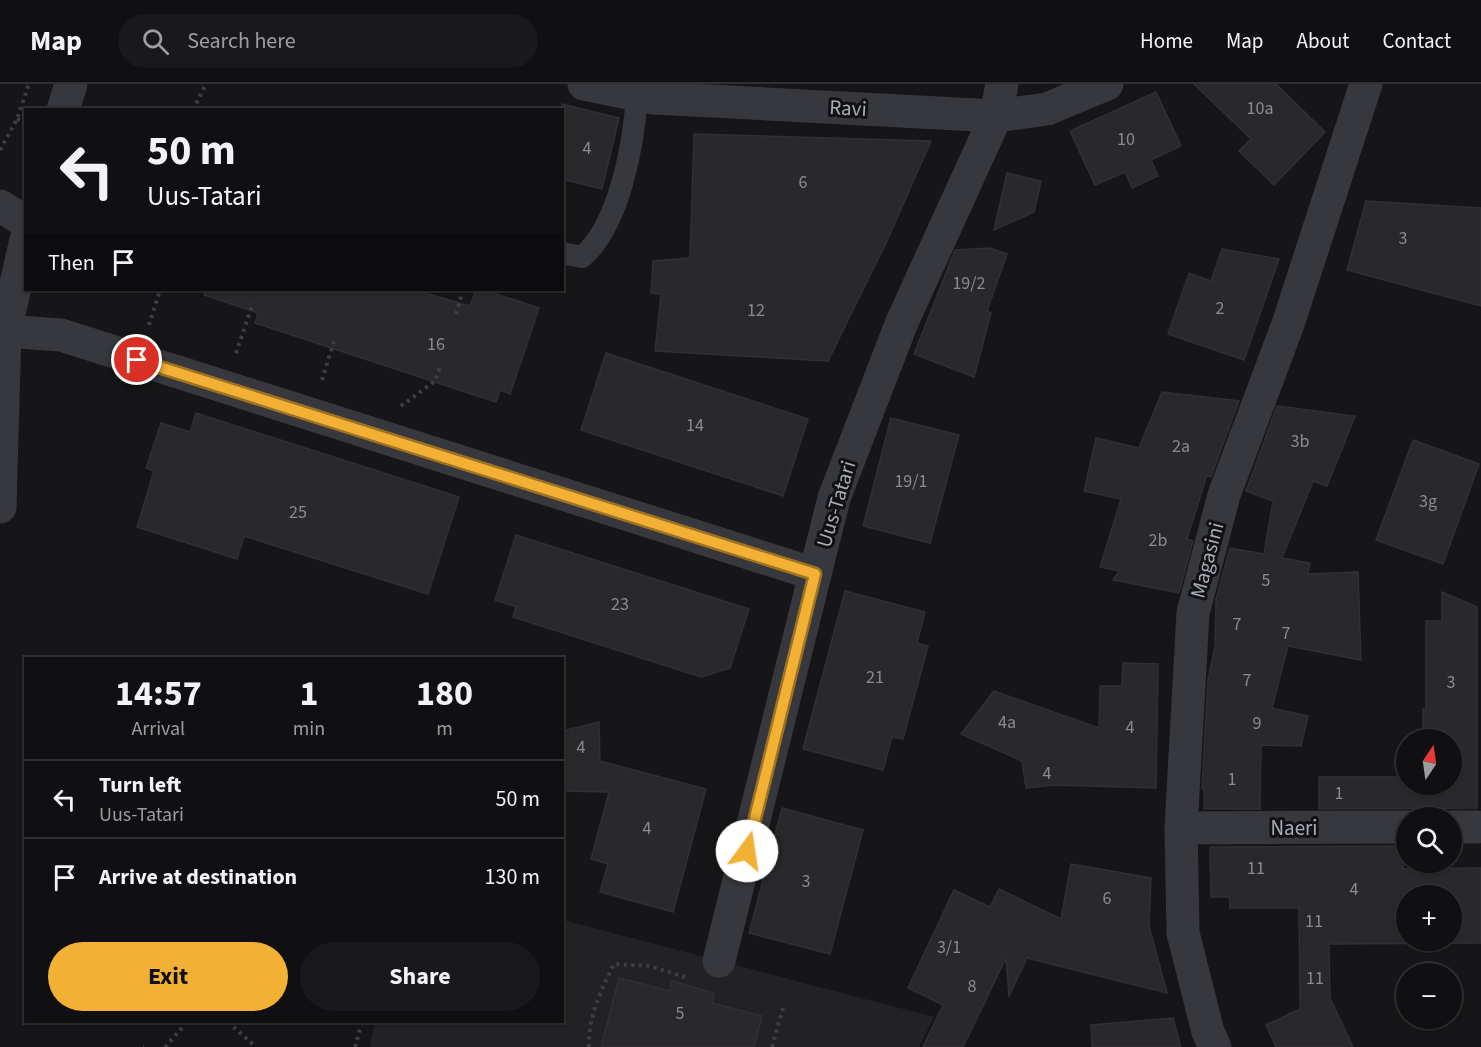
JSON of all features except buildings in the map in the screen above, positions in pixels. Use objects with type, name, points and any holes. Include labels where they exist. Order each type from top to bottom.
[{"type":"street","points":[[64,108],[71,84]]},
{"type":"street","name":"Ravi","points":[[584,84],[637,95],[996,116],[1047,109],[1107,84]]},
{"type":"street","name":"Uus-Tatari","points":[[2,331],[61,335],[815,574],[834,498],[902,322],[996,116],[1002,84]]},
{"type":"street","name":"Magasini","points":[[1215,1047],[1208,1032],[1183,933],[1181,828],[1193,613],[1224,495],[1288,324],[1364,87]]},
{"type":"street","points":[[0,206],[24,221]]},
{"type":"street","points":[[0,507],[2,331],[24,248]]},
{"type":"street","points":[[719,961],[815,574]]},
{"type":"street","name":"Naeri","points":[[1181,828],[1396,827]]},
{"type":"lane","points":[[564,253],[582,257],[595,246],[605,229],[620,191],[637,95]]},
{"type":"path","points":[[0,150],[17,119],[30,84]]},
{"type":"path","points":[[194,108],[206,84]]},
{"type":"path","points":[[17,119],[23,122]]},
{"type":"path","points":[[148,328],[160,291]]},
{"type":"path","points":[[456,314],[463,291]]},
{"type":"path","points":[[235,356],[253,303]]},
{"type":"path","points":[[321,383],[335,338]]},
{"type":"path","points":[[398,408],[435,381],[440,367]]},
{"type":"path","points":[[589,1047],[589,1031],[598,995],[614,964],[649,966],[690,978]]},
{"type":"path","points":[[772,1047],[783,1008]]},
{"type":"path","points":[[165,1047],[186,1023]]},
{"type":"path","points":[[229,1023],[256,1047]]},
{"type":"path","points":[[355,1047],[362,1023]]},
{"type":"shaded area","points":[[564,920],[934,1017],[919,1047],[370,1047],[375,1023],[564,1023]]},
{"type":"route","points":[[137,360],[815,574],[747,851]]}]
